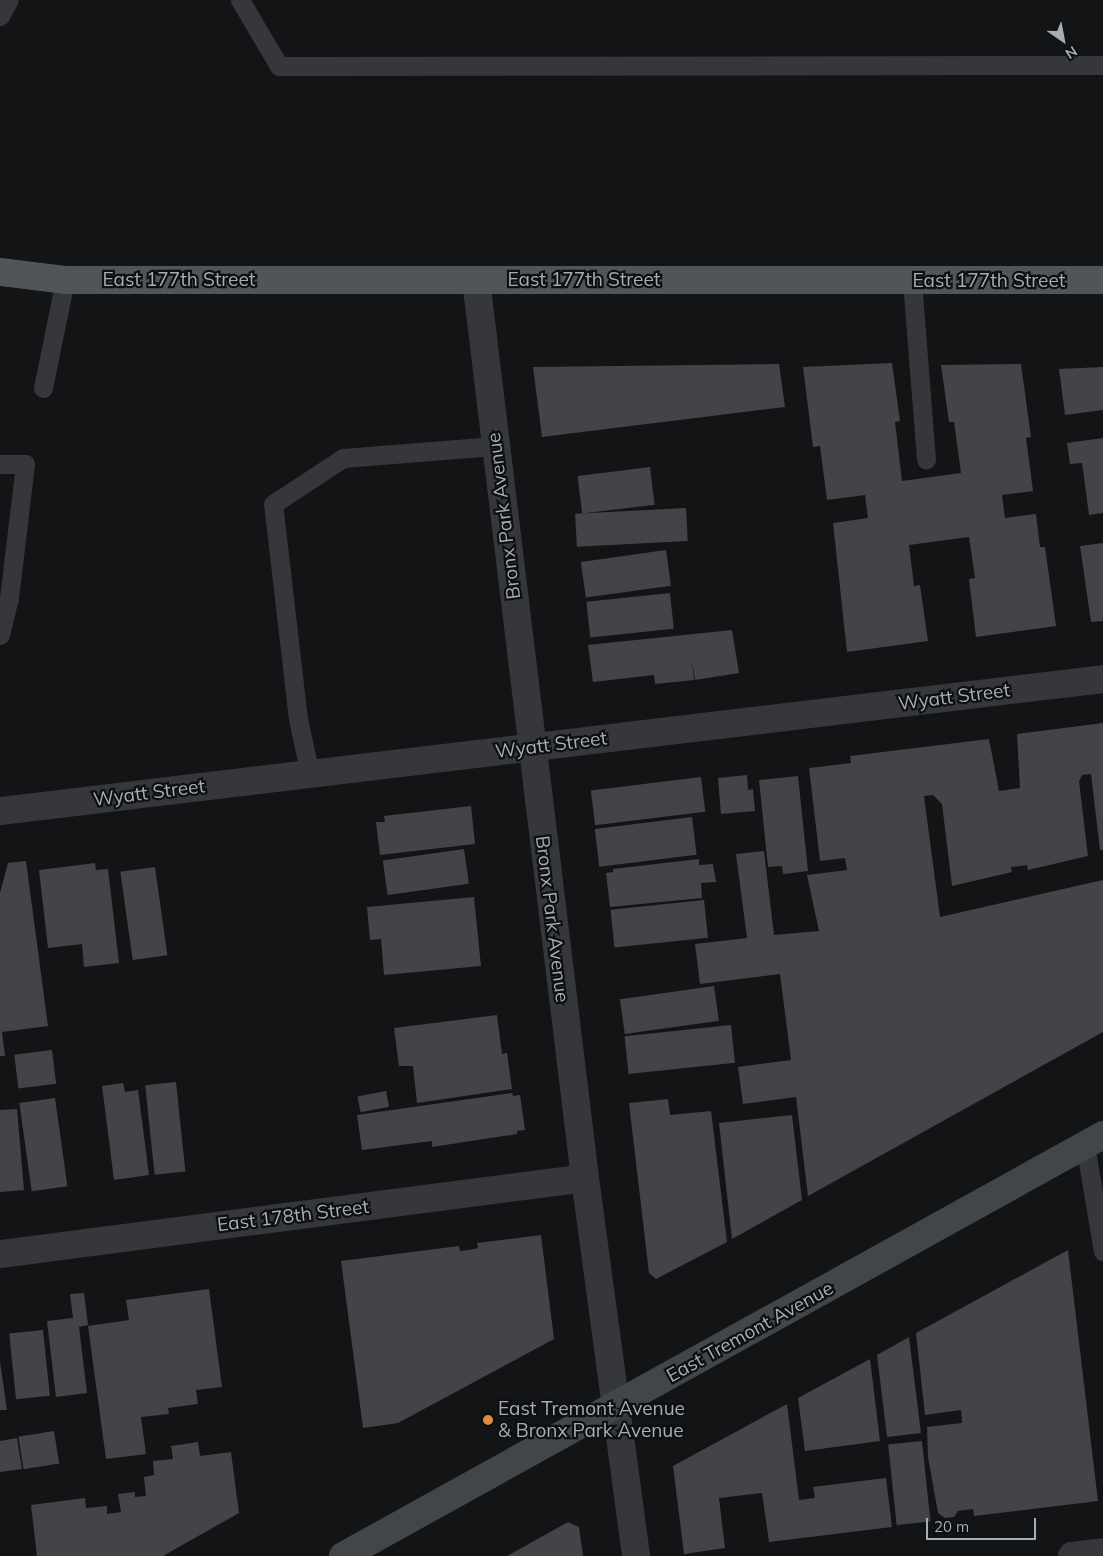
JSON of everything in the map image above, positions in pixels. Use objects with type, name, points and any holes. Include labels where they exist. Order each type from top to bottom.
[{"type":"main road","name":"East 177th Street","points":[[0,272],[65,280],[1103,280]]},
{"type":"main road","name":"East 177th Street","points":[[0,290],[65,280]]},
{"type":"main road","name":"East Tremont Avenue","points":[[343,1556],[617,1406],[1094,1140]]},
{"type":"street","name":"Bronx Park Avenue","points":[[476,280],[531,747],[585,1178],[636,1556]]},
{"type":"street","name":"Wyatt Street","points":[[0,811],[1103,679]]},
{"type":"street","name":"East 178th Street","points":[[0,1254],[585,1178]]},
{"type":"street","points":[[1072,1556],[1103,1552]]},
{"type":"lane","points":[[0,16],[9,0]]},
{"type":"lane","points":[[240,0],[279,66],[1103,65]]},
{"type":"lane","points":[[43,388],[65,280]]},
{"type":"lane","points":[[912,281],[926,458]]},
{"type":"lane","points":[[310,774],[298,719],[273,504],[343,458],[495,446]]},
{"type":"lane","points":[[0,464],[25,464],[4,597],[0,635]]},
{"type":"lane","points":[[1094,1140],[1103,1251]]},
{"type":"building","points":[[892,363],[900,421],[895,422],[902,481],[961,473],[954,422],[949,422],[941,365],[1021,364],[1031,437],[1026,438],[1033,491],[1002,495],[1005,518],[1036,514],[1040,547],[1045,547],[1056,626],[976,637],[969,579],[975,578],[969,537],[909,545],[914,586],[920,585],[928,641],[847,652],[833,523],[868,518],[865,495],[827,500],[820,446],[813,447],[803,367]]},
{"type":"building","points":[[779,364],[785,407],[542,437],[533,367]]},
{"type":"building","points":[[1103,367],[1103,410],[1065,415],[1059,369]]},
{"type":"building","points":[[1103,438],[1103,513],[1089,515],[1082,463],[1070,464],[1067,443]]},
{"type":"building","points":[[650,467],[655,505],[582,514],[578,476]]},
{"type":"building","points":[[686,508],[688,541],[577,547],[575,514]]},
{"type":"building","points":[[1103,543],[1103,621],[1091,622],[1080,546]]},
{"type":"building","points":[[666,550],[671,586],[586,598],[581,562]]},
{"type":"building","points":[[670,593],[674,629],[590,638],[586,602]]},
{"type":"building","points":[[732,630],[739,673],[695,680],[692,660],[694,680],[655,684],[654,675],[593,682],[588,645]]},
{"type":"building","points":[[1103,723],[1103,850],[1100,850],[1091,774],[1082,775],[1079,781],[1088,856],[1028,870],[1027,865],[1011,867],[1012,872],[952,886],[942,804],[933,795],[924,796],[940,917],[1103,880],[1103,1032],[808,1196],[796,1097],[743,1104],[738,1067],[791,1060],[780,974],[700,984],[695,944],[747,938],[736,854],[764,851],[774,935],[819,931],[807,875],[847,870],[845,858],[820,861],[809,768],[851,763],[850,756],[989,739],[999,791],[1020,788],[1017,734]]},
{"type":"building","points":[[747,775],[748,790],[753,789],[755,811],[721,814],[718,778]]},
{"type":"building","points":[[798,776],[808,871],[783,874],[782,866],[768,867],[759,780]]},
{"type":"building","points":[[701,777],[705,812],[595,825],[591,791]]},
{"type":"building","points":[[471,806],[475,844],[380,855],[376,822],[385,822],[384,816]]},
{"type":"building","points":[[692,817],[697,855],[599,867],[595,829]]},
{"type":"building","points":[[464,849],[469,884],[388,895],[383,860]]},
{"type":"building","points":[[699,859],[699,865],[713,864],[716,882],[701,883],[702,898],[610,907],[606,873],[613,872],[613,869]]},
{"type":"building","points":[[26,861],[48,1026],[2,1032],[5,1056],[0,1056],[0,893],[8,863]]},
{"type":"building","points":[[95,863],[96,870],[108,869],[119,963],[84,967],[82,944],[48,948],[39,870]]},
{"type":"building","points":[[155,867],[167,955],[133,960],[120,872]]},
{"type":"building","points":[[474,897],[481,966],[384,975],[381,939],[370,940],[367,907]]},
{"type":"building","points":[[704,900],[708,938],[614,948],[611,910]]},
{"type":"building","points":[[714,986],[719,1021],[625,1034],[620,999]]},
{"type":"building","points":[[497,1015],[502,1054],[507,1053],[512,1089],[417,1103],[413,1066],[399,1066],[394,1028]]},
{"type":"building","points":[[731,1025],[735,1063],[629,1074],[625,1036]]},
{"type":"building","points":[[52,1050],[56,1084],[18,1088],[14,1055]]},
{"type":"building","points":[[176,1082],[185,1172],[155,1175],[145,1085]]},
{"type":"building","points":[[123,1083],[125,1092],[138,1090],[149,1175],[114,1180],[102,1086]]},
{"type":"building","points":[[386,1091],[389,1107],[361,1112],[358,1097]]},
{"type":"building","points":[[512,1093],[513,1096],[520,1095],[525,1130],[517,1131],[517,1134],[432,1147],[432,1141],[362,1150],[357,1115]]},
{"type":"building","points":[[55,1098],[67,1186],[32,1191],[19,1103]]},
{"type":"building","points":[[668,1099],[670,1115],[711,1111],[727,1242],[656,1279],[649,1273],[629,1103]]},
{"type":"building","points":[[17,1109],[24,1190],[0,1192],[0,1110]]},
{"type":"building","points":[[792,1115],[802,1200],[732,1239],[719,1123]]},
{"type":"building","points":[[541,1235],[554,1339],[398,1423],[363,1428],[341,1261],[459,1246],[460,1251],[469,1250],[478,1248],[477,1243]]},
{"type":"building","points":[[1068,1250],[1098,1501],[974,1516],[973,1509],[958,1511],[954,1517],[945,1518],[938,1513],[928,1457],[927,1427],[962,1423],[961,1410],[925,1415],[916,1333]]},
{"type":"building","points":[[209,1289],[222,1387],[196,1390],[198,1404],[168,1408],[169,1414],[141,1417],[146,1454],[106,1459],[88,1326],[129,1320],[126,1300]]},
{"type":"building","points":[[84,1293],[88,1325],[79,1327],[87,1393],[56,1397],[47,1321],[73,1318],[70,1294]]},
{"type":"building","points":[[43,1330],[50,1396],[16,1399],[9,1334]]},
{"type":"building","points":[[909,1337],[921,1433],[887,1437],[877,1355]]},
{"type":"building","points":[[870,1359],[880,1441],[805,1451],[798,1398]]},
{"type":"building","points":[[0,1362],[7,1410],[0,1410]]},
{"type":"building","points":[[787,1404],[799,1500],[815,1498],[813,1487],[886,1478],[892,1527],[769,1542],[762,1493],[719,1498],[725,1548],[684,1554],[673,1466]]},
{"type":"building","points":[[54,1431],[59,1464],[24,1469],[18,1437]]},
{"type":"building","points":[[17,1438],[22,1469],[0,1472],[0,1441]]},
{"type":"building","points":[[922,1441],[930,1522],[897,1525],[888,1445]]},
{"type":"building","points":[[198,1442],[200,1456],[231,1452],[239,1513],[163,1556],[37,1556],[31,1505],[85,1498],[86,1508],[107,1506],[107,1514],[121,1512],[118,1494],[135,1492],[135,1497],[146,1496],[144,1477],[154,1475],[153,1461],[173,1459],[171,1446]]},
{"type":"building","points":[[568,1522],[579,1527],[583,1556],[507,1556]]},
{"type":"place","name":"East Tremont Avenue & Bronx Park Avenue","points":[[488,1420]]}]
